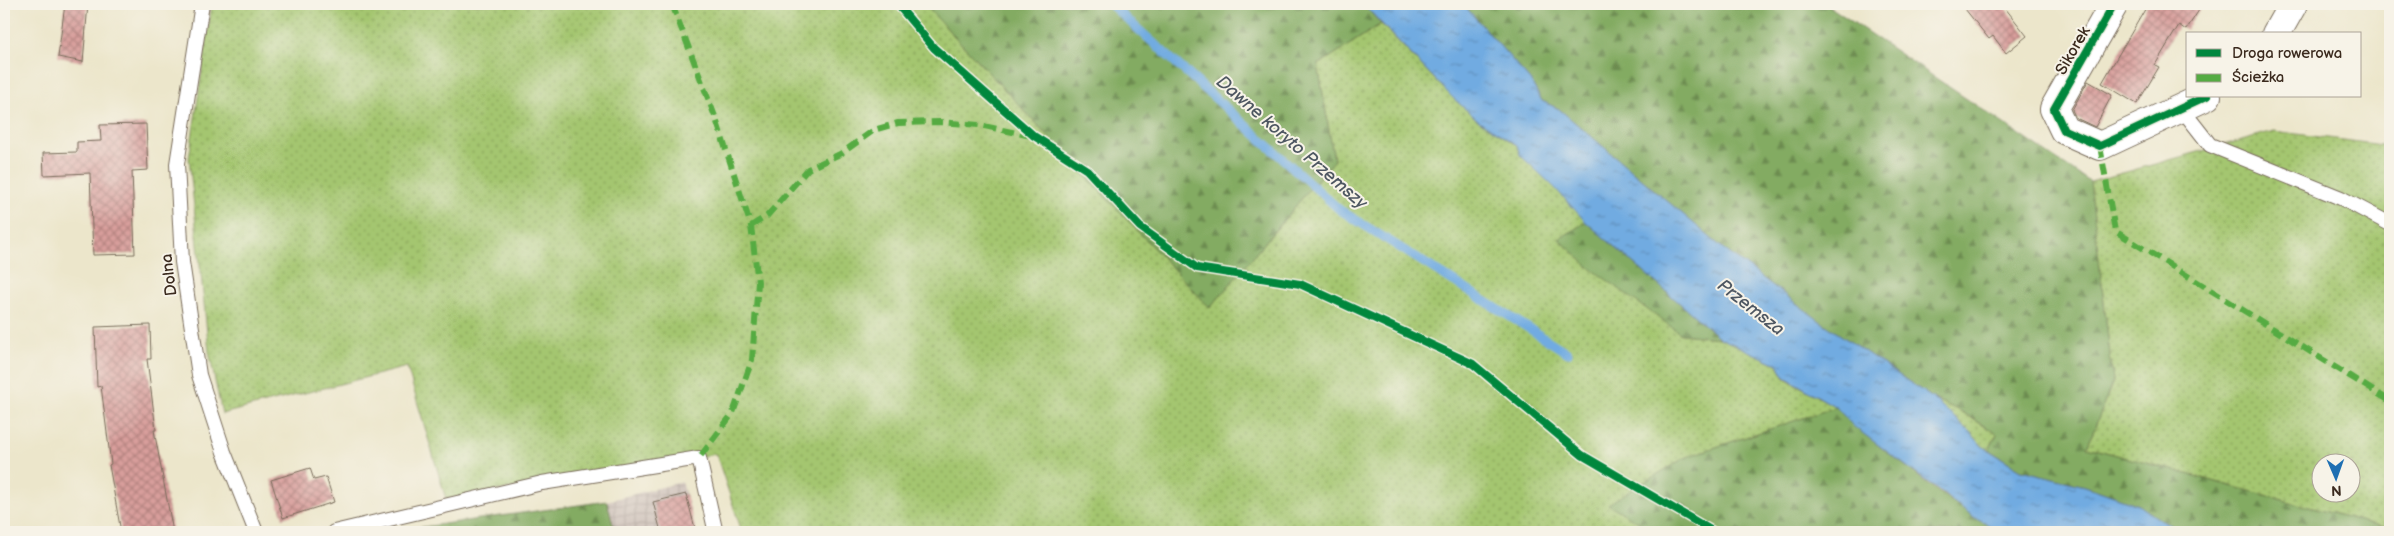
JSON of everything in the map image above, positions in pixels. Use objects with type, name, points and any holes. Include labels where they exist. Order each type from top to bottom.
[{"type":"street","name":"Sikorek","points":[[2114,4],[2054,109],[2064,130],[2100,146],[2182,108]]},
{"type":"street","points":[[2277,32],[2293,4]]},
{"type":"street","points":[[2182,108],[2203,98]]},
{"type":"lane","name":"Dolna","points":[[202,4],[177,164],[182,262],[200,375],[224,452],[256,532]]},
{"type":"lane","points":[[2182,108],[2210,145],[2341,198],[2390,224]]},
{"type":"lane","points":[[334,532],[542,483],[699,458],[715,529]]},
{"type":"shaded area","points":[[682,482],[696,532],[615,532],[607,501]]},
{"type":"green space","points":[[212,4],[924,4],[1210,308],[1334,160],[1318,65],[1381,24],[1453,98],[1479,121],[1517,145],[1586,222],[1560,239],[1681,334],[1720,338],[1777,364],[1785,378],[1836,407],[1686,457],[1609,504],[1655,532],[742,532],[716,454],[446,499],[407,367],[222,414],[209,352],[189,158]]},
{"type":"green space","points":[[924,4],[1363,4],[1381,24],[1318,65],[1334,160],[1210,308]]},
{"type":"green space","points":[[1463,4],[1826,4],[2090,182],[2113,381],[2087,447],[2390,529],[2390,532],[2186,532],[2162,521],[2139,505],[2085,486],[2021,470],[1989,450],[1997,434],[1962,412],[1934,399],[1820,321],[1725,250],[1559,109],[1542,101],[1530,80]]},
{"type":"green space","points":[[2274,131],[2390,146],[2390,529],[2087,447],[2113,381],[2090,182]]},
{"type":"green space","points":[[1586,222],[1720,338],[1681,334],[1589,267],[1559,239]]},
{"type":"green space","points":[[1934,399],[1962,412],[1997,434],[1989,450],[1982,446],[1970,432]]},
{"type":"green space","points":[[1836,407],[1868,437],[1939,492],[1964,510],[2005,532],[1655,532],[1608,504],[1686,457]]},
{"type":"green space","points":[[607,501],[615,532],[387,532]]},
{"type":"water","name":"Przemsza","points":[[1363,4],[1463,4],[1530,80],[1542,101],[1559,109],[1725,250],[1820,321],[1934,399],[1970,432],[1982,446],[2021,470],[2085,486],[2139,505],[2162,521],[2186,532],[2005,532],[1978,520],[1853,426],[1836,407],[1785,377],[1777,364],[1720,338],[1586,222],[1554,187],[1520,155],[1517,145],[1479,121],[1453,98]]},
{"type":"building","points":[[65,4],[88,4],[83,62],[58,57]]},
{"type":"building","points":[[1961,4],[2002,4],[2027,36],[2006,53],[1993,36],[1989,39]]},
{"type":"building","points":[[2143,4],[2203,4],[2186,30],[2179,25],[2155,65],[2159,67],[2137,104],[2102,83],[2147,6]]},
{"type":"building","points":[[2088,81],[2112,95],[2095,127],[2076,118],[2072,110]]},
{"type":"building","points":[[146,124],[148,170],[132,171],[135,254],[93,255],[90,173],[44,175],[43,153],[77,152],[77,142],[101,141],[100,125]]},
{"type":"building","points":[[150,325],[151,359],[147,359],[156,430],[154,430],[173,532],[121,532],[109,465],[111,464],[101,386],[97,387],[95,327]]},
{"type":"building","points":[[310,468],[314,480],[326,477],[334,502],[283,518],[271,480]]},
{"type":"building","points":[[686,494],[696,532],[661,532],[653,502]]},
{"type":"waterway","name":"Dawne koryto Przemszy","points":[[1110,4],[1340,210],[1568,353]]},
{"type":"marked path","points":[[672,4],[716,119],[751,226],[758,282],[752,360],[733,413],[699,458]]},
{"type":"marked path","points":[[751,226],[767,216],[808,169],[842,153],[874,130],[898,123],[939,122],[979,125],[1031,136]]},
{"type":"marked path","points":[[2100,146],[2115,231],[2390,401]]},
{"type":"marked path","points":[[715,529],[718,532]]},
{"type":"cycle path","points":[[897,4],[934,48],[1034,136],[1087,170],[1140,227],[1197,268],[1300,284],[1473,364],[1582,455],[1714,532]]},
{"type":"cycle path","points":[[2114,4],[2054,109],[2064,130],[2100,146],[2203,98]]}]
